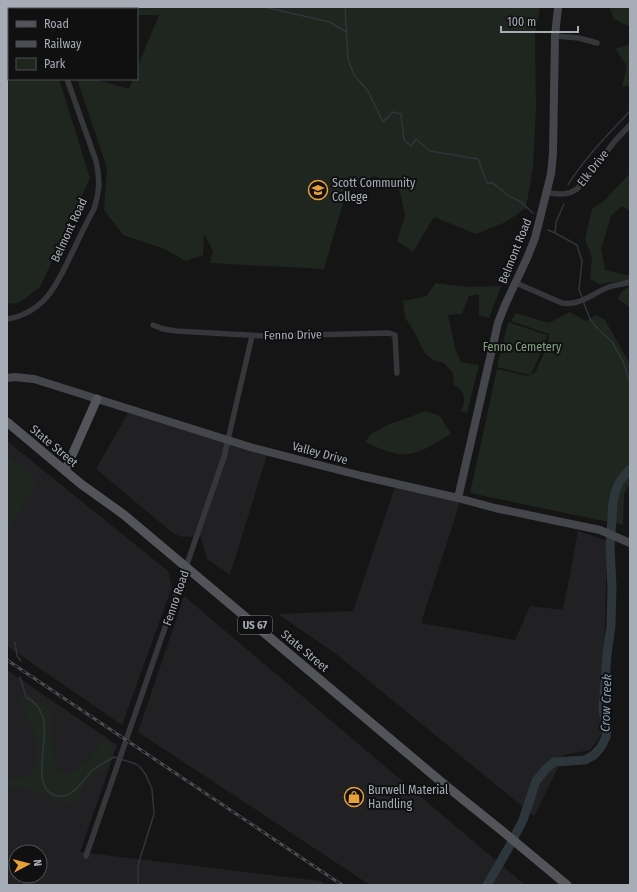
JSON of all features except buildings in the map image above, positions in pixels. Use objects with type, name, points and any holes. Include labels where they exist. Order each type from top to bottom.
[{"type":"main road","points":[[65,471],[97,399]]},
{"type":"main road","name":"State Street","points":[[7,422],[65,471],[123,514],[445,785],[567,885]]},
{"type":"street","name":"Belmont Road","points":[[458,498],[495,334],[503,309],[535,238],[552,174],[555,36],[558,7]]},
{"type":"street","points":[[555,36],[579,38],[597,43]]},
{"type":"street","name":"Belmont Road","points":[[7,319],[16,318],[33,310],[48,295],[57,283],[94,209],[97,198],[99,185],[96,161],[67,80]]},
{"type":"street","name":"Elk Drive","points":[[548,192],[564,194],[577,190],[611,146],[630,125]]},
{"type":"street","points":[[516,283],[562,303],[570,304],[585,299],[608,288],[630,282]]},
{"type":"street","name":"Fenno Drive","points":[[153,325],[163,329],[176,331],[252,336],[389,333],[395,335],[397,373]]},
{"type":"street","name":"Fenno Road","points":[[86,856],[145,690],[224,457],[252,336]]},
{"type":"street","name":"Valley Drive","points":[[7,378],[14,377],[34,379],[229,439],[250,447],[495,508],[600,530],[627,541]]},
{"type":"shaded area","points":[[128,413],[267,455],[230,575],[207,559],[201,536],[183,537],[174,534],[96,469]]},
{"type":"shaded area","points":[[7,441],[168,571],[172,587],[122,725],[7,646]]},
{"type":"shaded area","points":[[395,487],[460,502],[421,623],[515,640],[530,606],[563,610],[578,531],[607,541],[602,733],[590,750],[564,755],[534,816],[336,654],[278,614],[353,611]]},
{"type":"shaded area","points":[[184,596],[525,885],[370,885],[138,732]]},
{"type":"shaded area","points":[[7,670],[117,745],[80,852],[321,881],[326,885],[7,885]]},
{"type":"green space","points":[[7,7],[34,7],[8,8],[8,80],[59,80],[90,178],[40,287],[19,303],[7,304]]},
{"type":"green space","name":"Scott Community College","points":[[126,7],[540,7],[535,35],[536,108],[533,167],[526,208],[506,222],[476,234],[434,217],[413,252],[397,241],[405,216],[400,191],[375,176],[348,186],[324,269],[210,263],[213,251],[204,234],[203,255],[186,261],[165,249],[123,235],[104,210],[107,168],[78,80],[98,80],[129,89],[133,80],[138,80],[138,66],[159,15],[138,15],[138,8]]},
{"type":"green space","points":[[609,7],[628,7],[630,9],[630,27],[614,19]]},
{"type":"green space","points":[[630,44],[630,85],[622,87],[627,66],[615,49]]},
{"type":"green space","points":[[630,173],[630,211],[622,206],[611,216],[601,249],[605,270],[630,276],[630,280],[600,284],[590,279],[592,257],[585,239],[592,209],[603,202]]},
{"type":"green space","points":[[435,283],[468,287],[501,286],[489,318],[479,315],[479,294],[469,296],[462,314],[448,315],[456,351],[461,362],[479,365],[467,413],[461,411],[464,403],[464,396],[454,385],[453,373],[444,363],[433,360],[424,352],[414,331],[405,318],[403,301],[427,296]]},
{"type":"green space","points":[[630,286],[630,308],[618,299],[621,292]]},
{"type":"green space","points":[[570,312],[586,321],[596,315],[605,320],[630,364],[630,484],[624,494],[623,525],[470,493],[497,369],[528,376],[536,371],[548,344],[549,334],[511,321],[516,313],[549,323]]},
{"type":"green space","name":"Fenno Cemetery","points":[[508,322],[547,335],[536,364],[530,375],[497,367]]},
{"type":"green space","points":[[426,411],[440,416],[451,434],[426,448],[405,454],[390,452],[365,442],[371,434],[388,425]]},
{"type":"green space","points":[[7,455],[37,481],[7,533]]},
{"type":"green space","points":[[17,696],[30,696],[50,710],[54,761],[58,771],[64,774],[72,772],[80,767],[95,752],[105,738],[114,751],[109,765],[92,776],[82,790],[78,801],[68,803],[63,802],[38,792],[7,786],[7,778],[13,779],[31,776],[37,754],[31,726]]},
{"type":"waterway","points":[[264,7],[330,22],[346,32]]},
{"type":"waterway","points":[[345,7],[348,59],[354,75],[368,91],[383,122],[393,112],[401,114],[404,140],[411,146],[416,139],[430,151],[478,159],[487,183],[492,183],[497,186],[507,195],[521,202],[533,213]]},
{"type":"waterway","points":[[568,185],[589,156],[630,111]]},
{"type":"waterway","points":[[555,233],[556,222],[564,204]]},
{"type":"waterway","points":[[548,230],[577,245],[582,261],[579,289],[582,297]]},
{"type":"waterway","points":[[583,301],[590,319],[612,342],[623,361],[630,383]]},
{"type":"waterway","name":"Crow Creek","points":[[487,885],[523,820],[536,781],[554,762],[585,760],[594,755],[601,747],[606,737],[607,727],[603,710],[607,654],[611,626],[612,587],[610,548],[613,502],[620,481],[630,469]]},
{"type":"waterway","points":[[15,642],[17,656],[21,661]]},
{"type":"waterway","points":[[20,677],[26,697],[32,701],[43,717],[44,736],[42,772],[43,782],[47,790],[56,796],[67,795],[75,790],[93,770],[114,757],[136,764],[146,775],[152,789],[154,814],[138,865],[138,885]]},
{"type":"railway","points":[[7,660],[342,885]]},
{"type":"place","name":"Scott Community College","points":[[318,190]]},
{"type":"place","name":"Burwell Material Handling","points":[[354,797]]}]
